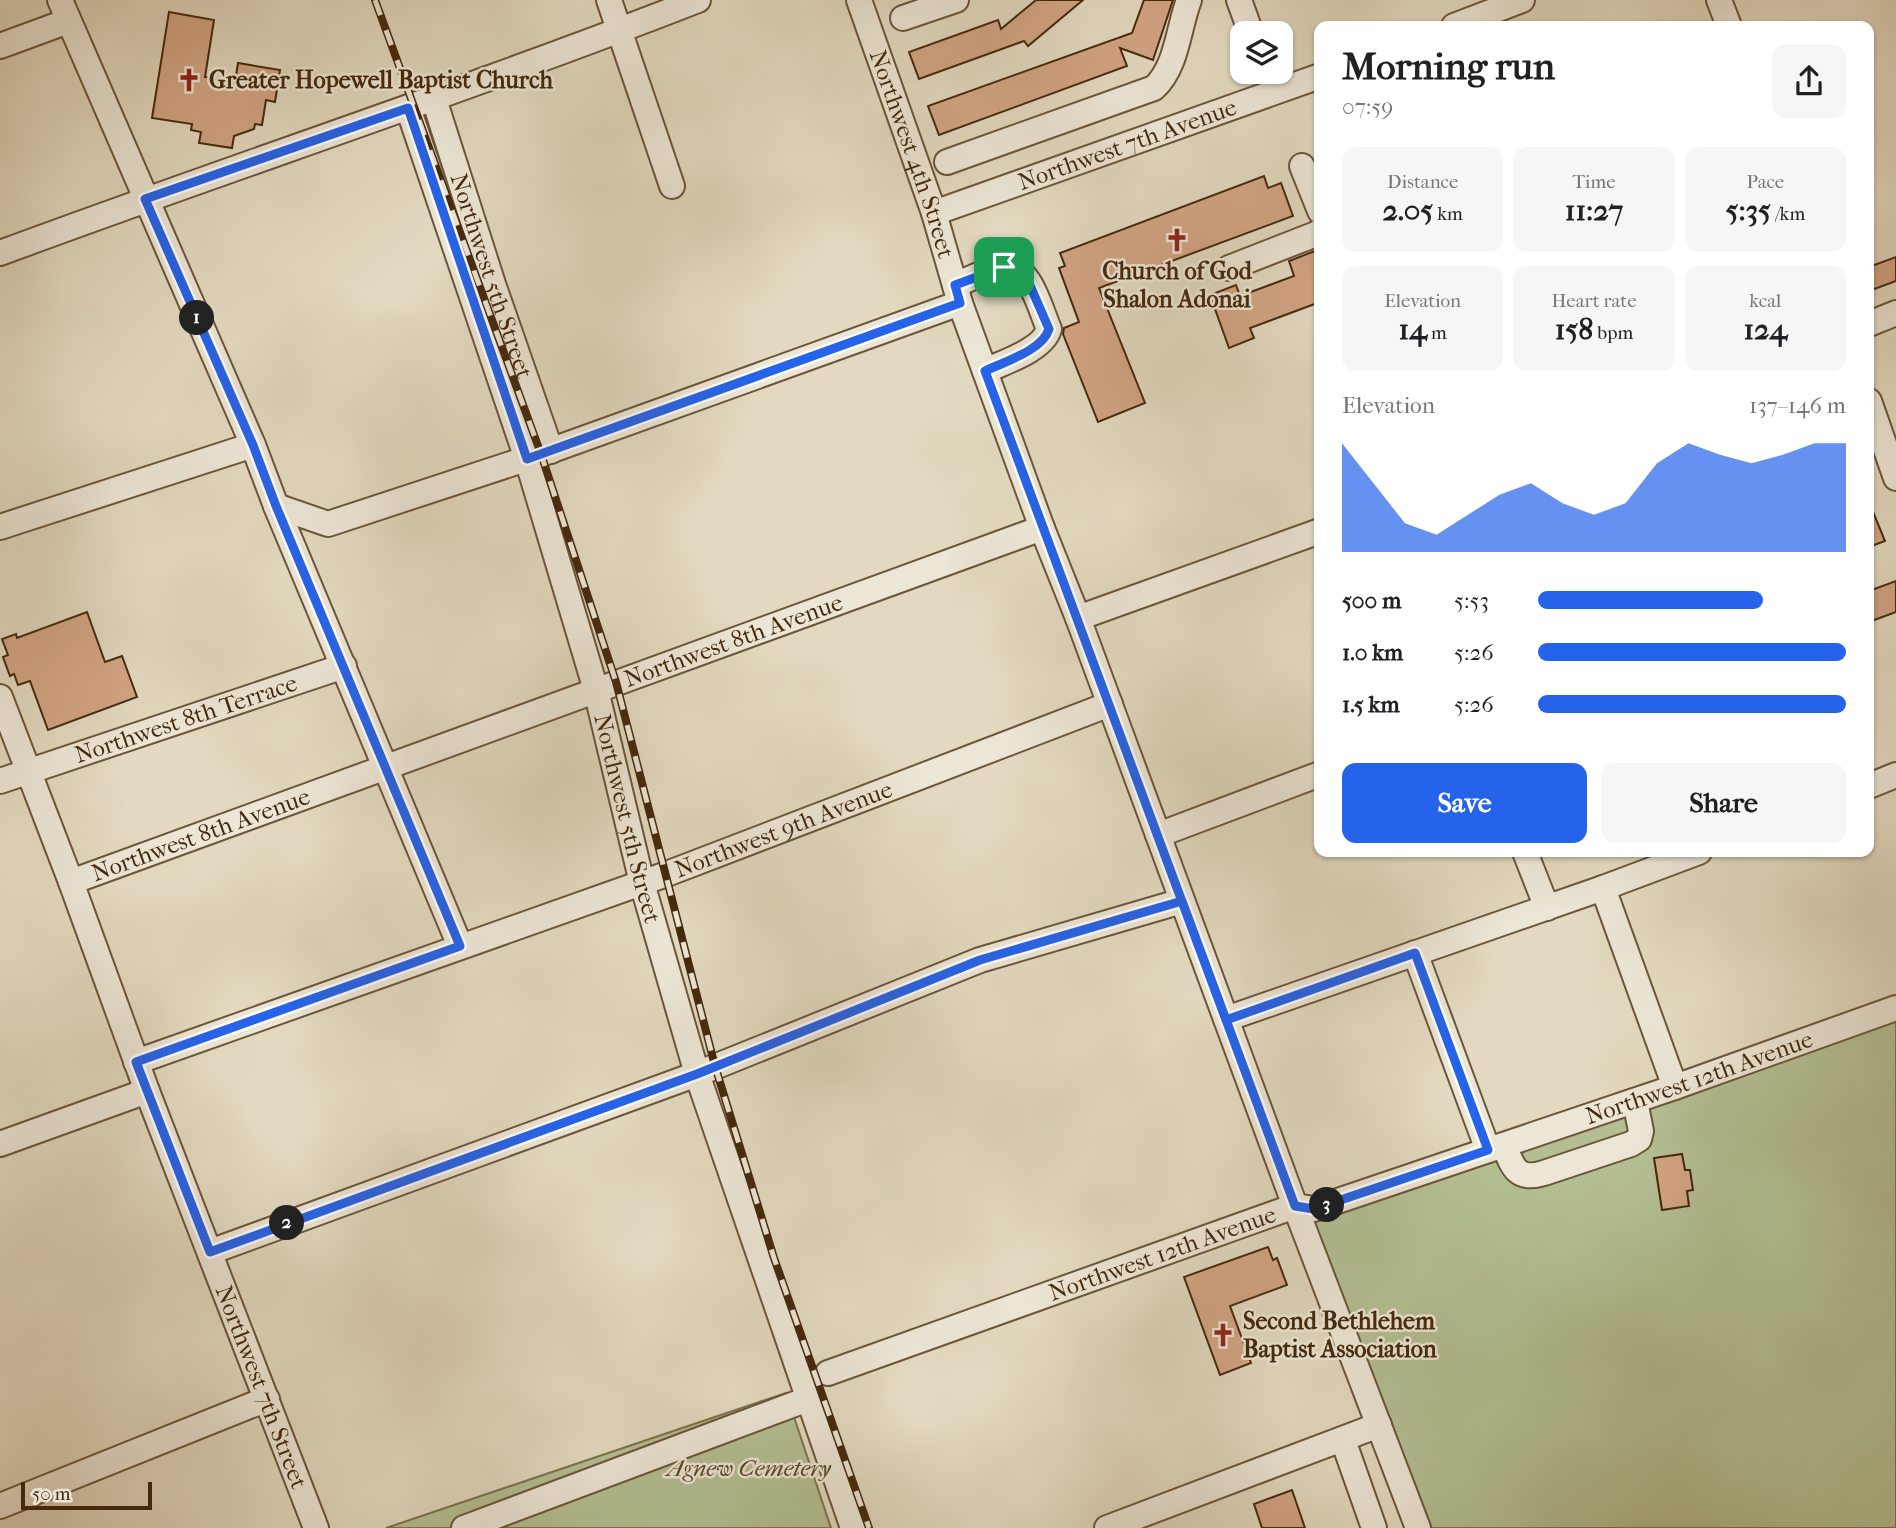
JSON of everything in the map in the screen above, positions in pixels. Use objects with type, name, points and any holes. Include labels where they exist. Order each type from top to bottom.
[{"type":"street","points":[[609,0],[672,186]]},
{"type":"street","points":[[0,253],[145,199],[434,99],[698,0]]},
{"type":"street","name":"Northwest 4th Street","points":[[859,0],[934,213],[957,294],[1042,528],[1418,1528]]},
{"type":"street","points":[[903,18],[956,0]]},
{"type":"street","points":[[947,162],[1154,89],[1165,78],[1189,0]]},
{"type":"street","points":[[1239,0],[1247,21]]},
{"type":"street","points":[[1719,0],[1727,21]]},
{"type":"street","points":[[0,46],[63,5],[253,445],[460,946]]},
{"type":"street","points":[[1462,16],[1510,12]]},
{"type":"street","name":"Northwest 7th Avenue","points":[[1293,80],[1314,77]]},
{"type":"street","name":"Northwest 7th Avenue","points":[[934,213],[1263,84]]},
{"type":"street","name":"Northwest 5th Street","points":[[434,99],[489,272],[551,450]]},
{"type":"street","name":"Northwest 5th Street","points":[[408,108],[527,459],[596,690],[642,883],[697,1074],[853,1528]]},
{"type":"street","points":[[1302,166],[1314,196]]},
{"type":"street","points":[[1228,268],[1314,235]]},
{"type":"street","points":[[276,506],[328,524],[527,459],[957,294],[1004,267],[1016,268],[1025,274],[1049,329],[1047,338],[1039,345],[985,371]]},
{"type":"street","points":[[1874,322],[1896,313]]},
{"type":"street","points":[[1874,415],[1896,478]]},
{"type":"street","points":[[0,527],[253,445]]},
{"type":"street","name":"Northwest 8th Avenue","points":[[71,882],[1042,528]]},
{"type":"street","points":[[1078,618],[1314,533]]},
{"type":"street","name":"Northwest 8th Terrace","points":[[28,770],[344,666]]},
{"type":"street","name":"Northwest 7th Street","points":[[0,697],[147,1091],[316,1528]]},
{"type":"street","name":"Northwest 9th Avenue","points":[[136,1062],[642,883],[1110,704]]},
{"type":"street","points":[[0,781],[28,770]]},
{"type":"street","points":[[1874,784],[1896,775]]},
{"type":"street","points":[[1158,835],[1314,776]]},
{"type":"street","points":[[1527,857],[1547,908]]},
{"type":"street","points":[[1226,1020],[1686,857]]},
{"type":"street","points":[[1603,888],[1675,1087]]},
{"type":"street","points":[[210,1252],[697,1074],[980,960],[1182,901]]},
{"type":"street","points":[[1415,953],[1496,1148],[1522,1175],[1530,1177],[1544,1173],[1639,1139],[1641,1131],[1635,1101]]},
{"type":"street","name":"Northwest 12th Avenue","points":[[828,1373],[1295,1206],[1314,1209],[1635,1101],[1896,1008]]},
{"type":"street","points":[[0,1144],[147,1091]]},
{"type":"street","points":[[0,1506],[267,1399]]},
{"type":"street","points":[[464,1528],[808,1399]]},
{"type":"street","points":[[1107,1528],[1379,1425]]},
{"type":"street","points":[[1343,1440],[1374,1528]]},
{"type":"green space","points":[[1896,1017],[1896,1528],[1429,1528],[1310,1218]]},
{"type":"green space","name":"Agnew Cemetery","points":[[786,1393],[831,1528],[386,1528]]},
{"type":"building","points":[[1036,0],[1083,0],[1028,46],[1024,41],[919,79],[909,52],[998,20],[1001,29]]},
{"type":"building","points":[[1144,0],[1173,0],[1153,60],[1120,48],[1127,66],[939,135],[928,106],[1132,33]]},
{"type":"building","name":"Greater Hopewell Baptist Church","points":[[169,12],[214,20],[205,77],[235,82],[238,63],[280,70],[275,102],[266,100],[262,125],[255,124],[254,129],[234,136],[232,148],[199,143],[201,132],[191,130],[192,124],[152,118]]},
{"type":"building","points":[[1264,176],[1268,188],[1281,183],[1293,216],[1099,288],[1145,403],[1098,422],[1063,334],[1064,328],[1079,322],[1059,268],[1065,266],[1060,253]]},
{"type":"building","points":[[1314,251],[1314,304],[1250,328],[1254,338],[1229,348],[1210,295],[1236,285],[1240,296],[1294,276],[1289,261]]},
{"type":"building","points":[[1896,257],[1896,281],[1874,289],[1874,265]]},
{"type":"building","points":[[1874,514],[1885,541],[1874,545]]},
{"type":"building","points":[[1896,581],[1896,612],[1874,620],[1874,589]]},
{"type":"building","points":[[87,612],[105,662],[122,656],[137,697],[48,730],[30,681],[18,685],[14,674],[10,676],[3,657],[8,655],[2,639],[16,634],[17,638]]},
{"type":"building","points":[[1682,1154],[1685,1170],[1690,1170],[1693,1190],[1687,1191],[1689,1206],[1662,1210],[1654,1158]]},
{"type":"building","name":"Second Bethlehem Baptist Association","points":[[1268,1247],[1273,1260],[1277,1258],[1287,1285],[1230,1306],[1251,1363],[1220,1375],[1184,1277]]},
{"type":"building","points":[[1292,1490],[1305,1528],[1262,1528],[1254,1504]]},
{"type":"railway","points":[[375,0],[541,454],[616,682],[715,1066],[774,1258],[869,1528]]},
{"type":"place","name":"Greater Hopewell Baptist Church","points":[[189,80]]},
{"type":"place","name":"Church of God Shalon Adonai","points":[[1177,240]]},
{"type":"place","name":"Second Bethlehem Baptist Association","points":[[1223,1335]]},
{"type":"route","points":[[1004,267],[955,285],[960,303],[527,459],[408,108],[145,199],[253,445],[460,946],[136,1062],[210,1252],[697,1074],[980,960],[1182,901],[1226,1020],[1295,1206],[1314,1209],[1488,1150],[1415,953],[1226,1020],[1110,704],[985,371],[1039,345],[1047,338],[1049,329],[1025,274],[1016,268],[1004,267]]}]
